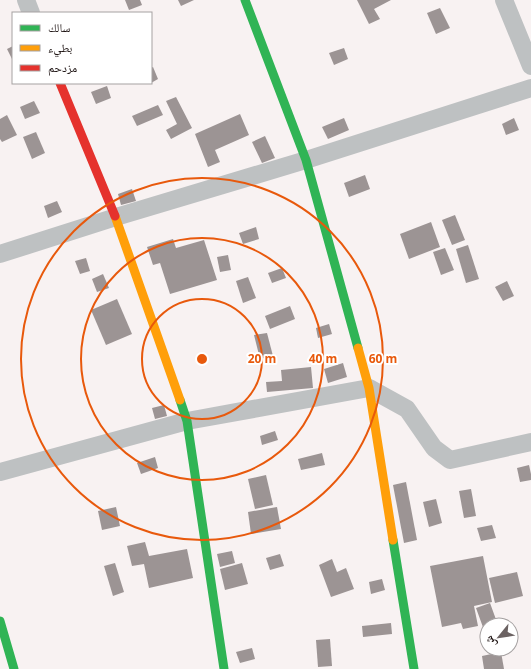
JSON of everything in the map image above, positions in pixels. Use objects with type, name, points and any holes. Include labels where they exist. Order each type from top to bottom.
[{"type":"street","points":[[26,0],[32,12]]},
{"type":"street","points":[[245,0],[306,160],[369,388],[414,669]]},
{"type":"street","points":[[504,0],[531,66]]},
{"type":"street","points":[[60,84],[116,218],[187,421],[224,669]]},
{"type":"street","points":[[0,254],[306,160],[531,88]]},
{"type":"street","points":[[0,472],[187,421],[369,388],[407,409],[434,448],[450,460],[531,442]]},
{"type":"street","points":[[0,621],[14,669]]},
{"type":"building","points":[[125,0],[140,0],[142,5],[129,10]]},
{"type":"building","points":[[178,0],[194,0],[181,6]]},
{"type":"building","points":[[357,0],[391,0],[374,9],[380,19],[369,24]]},
{"type":"building","points":[[440,8],[450,28],[436,34],[427,13]]},
{"type":"building","points":[[12,46],[12,59],[7,49]]},
{"type":"building","points":[[344,48],[348,59],[334,65],[329,53]]},
{"type":"building","points":[[152,68],[158,79],[152,82]]},
{"type":"building","points":[[107,86],[111,98],[96,104],[91,92]]},
{"type":"building","points":[[176,97],[192,128],[171,139],[166,130],[177,124],[166,101]]},
{"type":"building","points":[[34,101],[40,113],[25,119],[20,107]]},
{"type":"building","points":[[158,105],[163,115],[137,126],[132,116]]},
{"type":"building","points":[[240,114],[249,135],[215,150],[220,162],[208,167],[195,134]]},
{"type":"building","points":[[7,115],[17,135],[2,142],[0,139],[0,119]]},
{"type":"building","points":[[344,118],[349,130],[328,139],[322,127]]},
{"type":"building","points":[[514,118],[519,130],[506,135],[502,124]]},
{"type":"building","points":[[36,132],[45,153],[32,159],[23,137]]},
{"type":"building","points":[[265,136],[275,158],[262,163],[252,142]]},
{"type":"building","points":[[365,175],[370,189],[349,197],[344,183]]},
{"type":"building","points":[[132,189],[136,201],[121,205],[118,194]]},
{"type":"building","points":[[57,201],[62,212],[48,218],[44,206]]},
{"type":"building","points":[[455,215],[465,240],[452,245],[442,220]]},
{"type":"building","points":[[431,222],[440,247],[409,259],[400,234]]},
{"type":"building","points":[[256,227],[259,239],[243,244],[239,233]]},
{"type":"building","points":[[173,239],[176,248],[204,240],[217,280],[170,294],[160,263],[153,265],[147,247]]},
{"type":"building","points":[[468,245],[479,279],[466,283],[456,249]]},
{"type":"building","points":[[445,248],[454,270],[441,275],[433,252]]},
{"type":"building","points":[[228,255],[231,270],[220,272],[217,257]]},
{"type":"building","points":[[86,258],[90,271],[80,274],[75,261]]},
{"type":"building","points":[[282,268],[286,278],[272,283],[268,273]]},
{"type":"building","points":[[103,274],[109,288],[97,292],[92,279]]},
{"type":"building","points":[[248,277],[256,298],[243,303],[236,281]]},
{"type":"building","points":[[507,281],[514,296],[503,301],[495,287]]},
{"type":"building","points":[[117,299],[132,334],[106,345],[91,310]]},
{"type":"building","points":[[290,306],[295,319],[270,329],[265,316]]},
{"type":"building","points":[[329,324],[332,334],[318,338],[316,328]]},
{"type":"building","points":[[267,333],[273,356],[260,359],[254,335]]},
{"type":"building","points":[[343,363],[347,377],[328,383],[324,369]]},
{"type":"building","points":[[311,367],[313,388],[267,392],[266,382],[282,381],[281,370]]},
{"type":"building","points":[[164,405],[167,416],[155,419],[152,408]]},
{"type":"building","points":[[275,431],[278,440],[262,445],[260,436]]},
{"type":"building","points":[[322,453],[325,465],[301,470],[298,459]]},
{"type":"building","points":[[155,457],[158,468],[141,474],[137,463]]},
{"type":"building","points":[[529,465],[531,480],[520,482],[517,468]]},
{"type":"building","points":[[266,475],[273,505],[255,509],[248,479]]},
{"type":"building","points":[[406,482],[417,540],[404,543],[393,485]]},
{"type":"building","points":[[471,489],[476,516],[464,518],[459,491]]},
{"type":"building","points":[[436,499],[442,523],[429,527],[423,502]]},
{"type":"building","points":[[116,507],[120,526],[102,530],[98,511]]},
{"type":"building","points":[[277,507],[281,529],[251,534],[248,512]]},
{"type":"building","points":[[492,525],[496,538],[481,541],[477,528]]},
{"type":"building","points":[[145,542],[149,556],[187,549],[193,578],[149,588],[144,564],[132,566],[127,546]]},
{"type":"building","points":[[232,551],[235,563],[220,567],[217,554]]},
{"type":"building","points":[[280,554],[284,566],[270,570],[266,558]]},
{"type":"building","points":[[483,556],[492,602],[474,606],[478,626],[463,629],[461,623],[442,627],[430,566]]},
{"type":"building","points":[[332,559],[337,572],[346,568],[354,589],[331,597],[319,565]]},
{"type":"building","points":[[115,563],[124,592],[113,596],[104,566]]},
{"type":"building","points":[[242,563],[248,584],[225,590],[220,569]]},
{"type":"building","points":[[517,572],[523,596],[495,603],[489,578]]},
{"type":"building","points":[[382,579],[385,590],[371,594],[369,582]]},
{"type":"building","points":[[490,603],[495,617],[479,617],[476,608]]},
{"type":"building","points":[[391,623],[392,634],[363,637],[362,626]]},
{"type":"building","points":[[330,639],[332,666],[318,667],[316,640]]},
{"type":"building","points":[[252,648],[255,659],[240,663],[236,652]]},
{"type":"building","points":[[482,657],[502,657],[504,669],[484,669]]},
{"type":"traffic: fast","points":[[245,0],[306,160],[358,348]]},
{"type":"traffic: fast","points":[[180,400],[187,421],[224,669]]},
{"type":"traffic: fast","points":[[393,540],[414,669]]},
{"type":"traffic: fast","points":[[0,621],[14,669]]},
{"type":"traffic: slow","points":[[115,216],[180,400]]},
{"type":"traffic: slow","points":[[358,348],[369,388],[393,540]]},
{"type":"traffic: jam","points":[[60,84],[115,216]]}]
